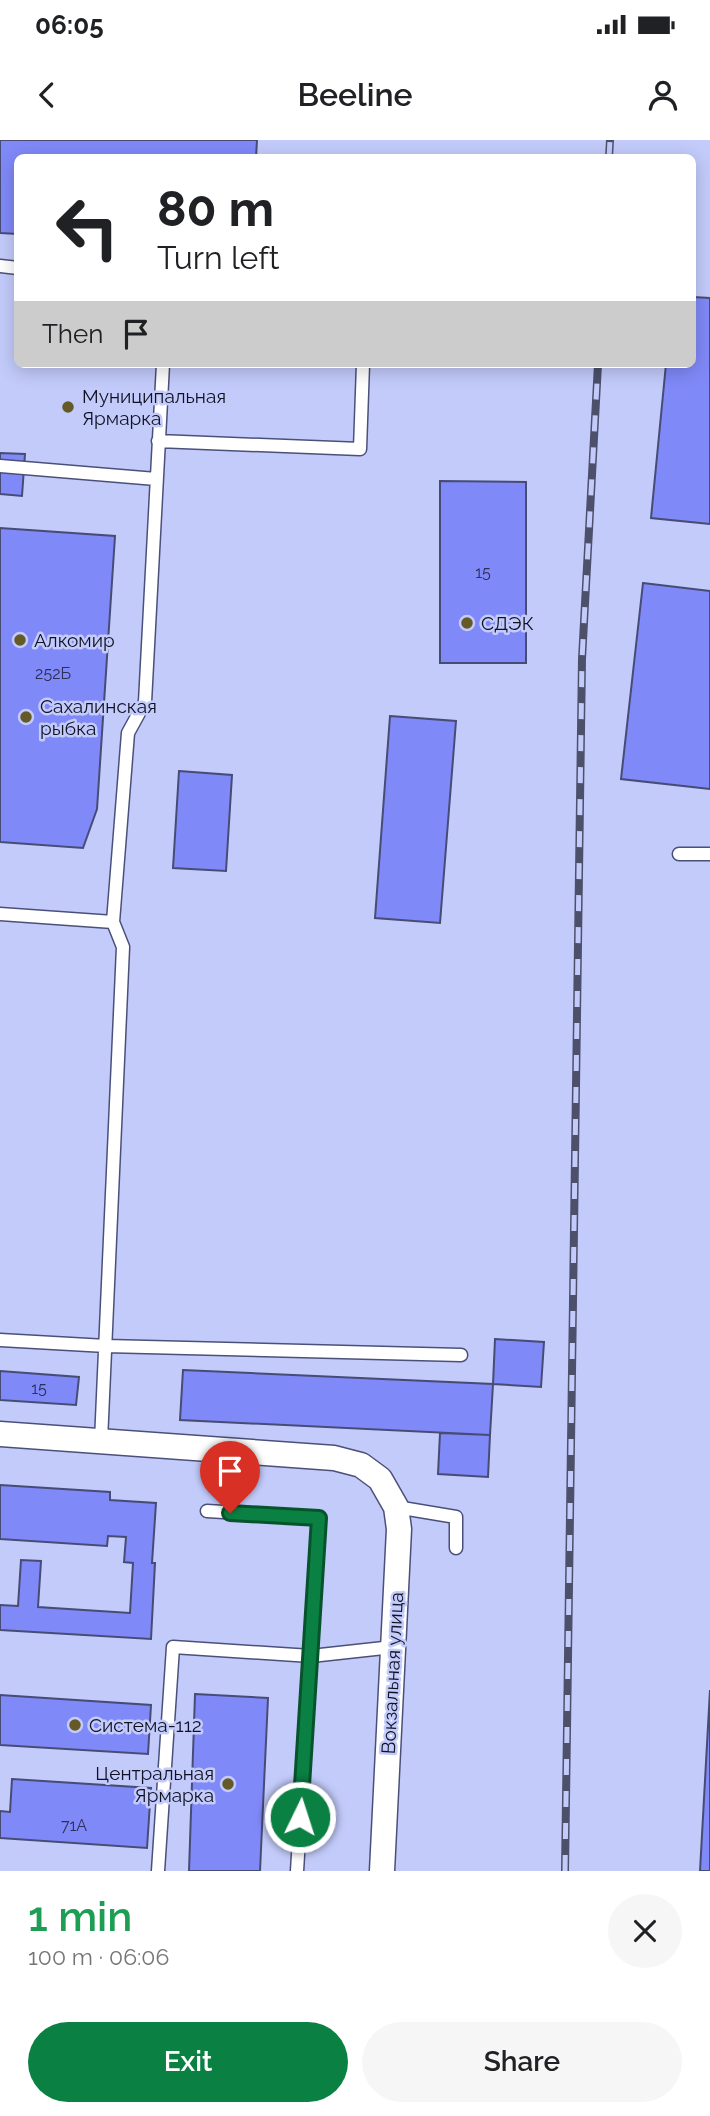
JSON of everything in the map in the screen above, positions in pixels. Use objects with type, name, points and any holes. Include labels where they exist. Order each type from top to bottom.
[{"type":"street","points":[[0,1434],[102,1441]]},
{"type":"street","name":"Вокзальная улица","points":[[102,1441],[334,1458],[361,1465],[380,1479],[396,1507],[399,1530],[382,1871]]},
{"type":"lane","points":[[102,1441],[123,947],[113,922],[128,733],[145,702],[163,368]]},
{"type":"lane","points":[[158,441],[360,449],[363,368]]},
{"type":"lane","points":[[0,466],[156,479]]},
{"type":"lane","points":[[679,854],[710,854]]},
{"type":"lane","points":[[0,914],[113,922]]},
{"type":"lane","points":[[0,1340],[106,1346],[461,1355]]},
{"type":"lane","points":[[396,1507],[456,1517],[456,1548]]},
{"type":"lane","points":[[207,1511],[319,1518],[297,1871]]},
{"type":"lane","points":[[158,1871],[173,1647],[311,1657],[393,1647]]},
{"type":"building","points":[[0,140],[257,140],[256,154],[14,154],[14,234],[0,233]]},
{"type":"building","points":[[696,297],[710,298],[710,524],[651,518],[666,368],[696,368]]},
{"type":"building","points":[[0,453],[25,454],[22,496],[0,494]]},
{"type":"building","points":[[440,481],[526,482],[526,663],[440,663]]},
{"type":"building","points":[[0,528],[115,536],[97,809],[83,848],[0,842]]},
{"type":"building","points":[[643,583],[710,591],[710,789],[621,779]]},
{"type":"building","points":[[390,716],[456,721],[440,923],[375,918]]},
{"type":"building","points":[[179,771],[232,775],[226,871],[173,868]]},
{"type":"building","points":[[495,1339],[544,1342],[541,1387],[493,1384]]},
{"type":"building","points":[[183,1370],[493,1384],[490,1435],[180,1420]]},
{"type":"building","points":[[0,1371],[79,1377],[76,1405],[0,1400]]},
{"type":"building","points":[[440,1433],[490,1435],[488,1477],[438,1474]]},
{"type":"building","points":[[0,1485],[110,1492],[110,1500],[156,1503],[151,1639],[0,1630],[0,1605],[18,1606],[21,1560],[41,1561],[38,1607],[130,1613],[133,1563],[124,1562],[126,1537],[108,1536],[107,1546],[0,1539]]},
{"type":"building","points":[[710,1690],[710,1871],[700,1871]]},
{"type":"building","name":"Центральная Ярмарка","points":[[195,1694],[268,1698],[260,1871],[189,1871]]},
{"type":"building","name":"Система-112","points":[[0,1695],[151,1705],[148,1754],[0,1745]]},
{"type":"building","points":[[12,1779],[151,1788],[147,1848],[0,1838],[0,1811],[10,1812]]},
{"type":"railway","points":[[609,154],[610,140]]},
{"type":"railway","points":[[565,1871],[582,659],[598,368]]},
{"type":"place","name":"Муниципальная Ярмарка","points":[[68,407]]},
{"type":"place","name":"СДЭК","points":[[467,623]]},
{"type":"place","name":"Алкомир","points":[[20,640]]},
{"type":"place","name":"Сахалинская рыбка","points":[[26,717]]},
{"type":"place","name":"Система-112","points":[[75,1725]]},
{"type":"place","name":"Центральная Ярмарка","points":[[228,1784]]},
{"type":"route","points":[[230,1513],[319,1518],[300,1817]]}]
